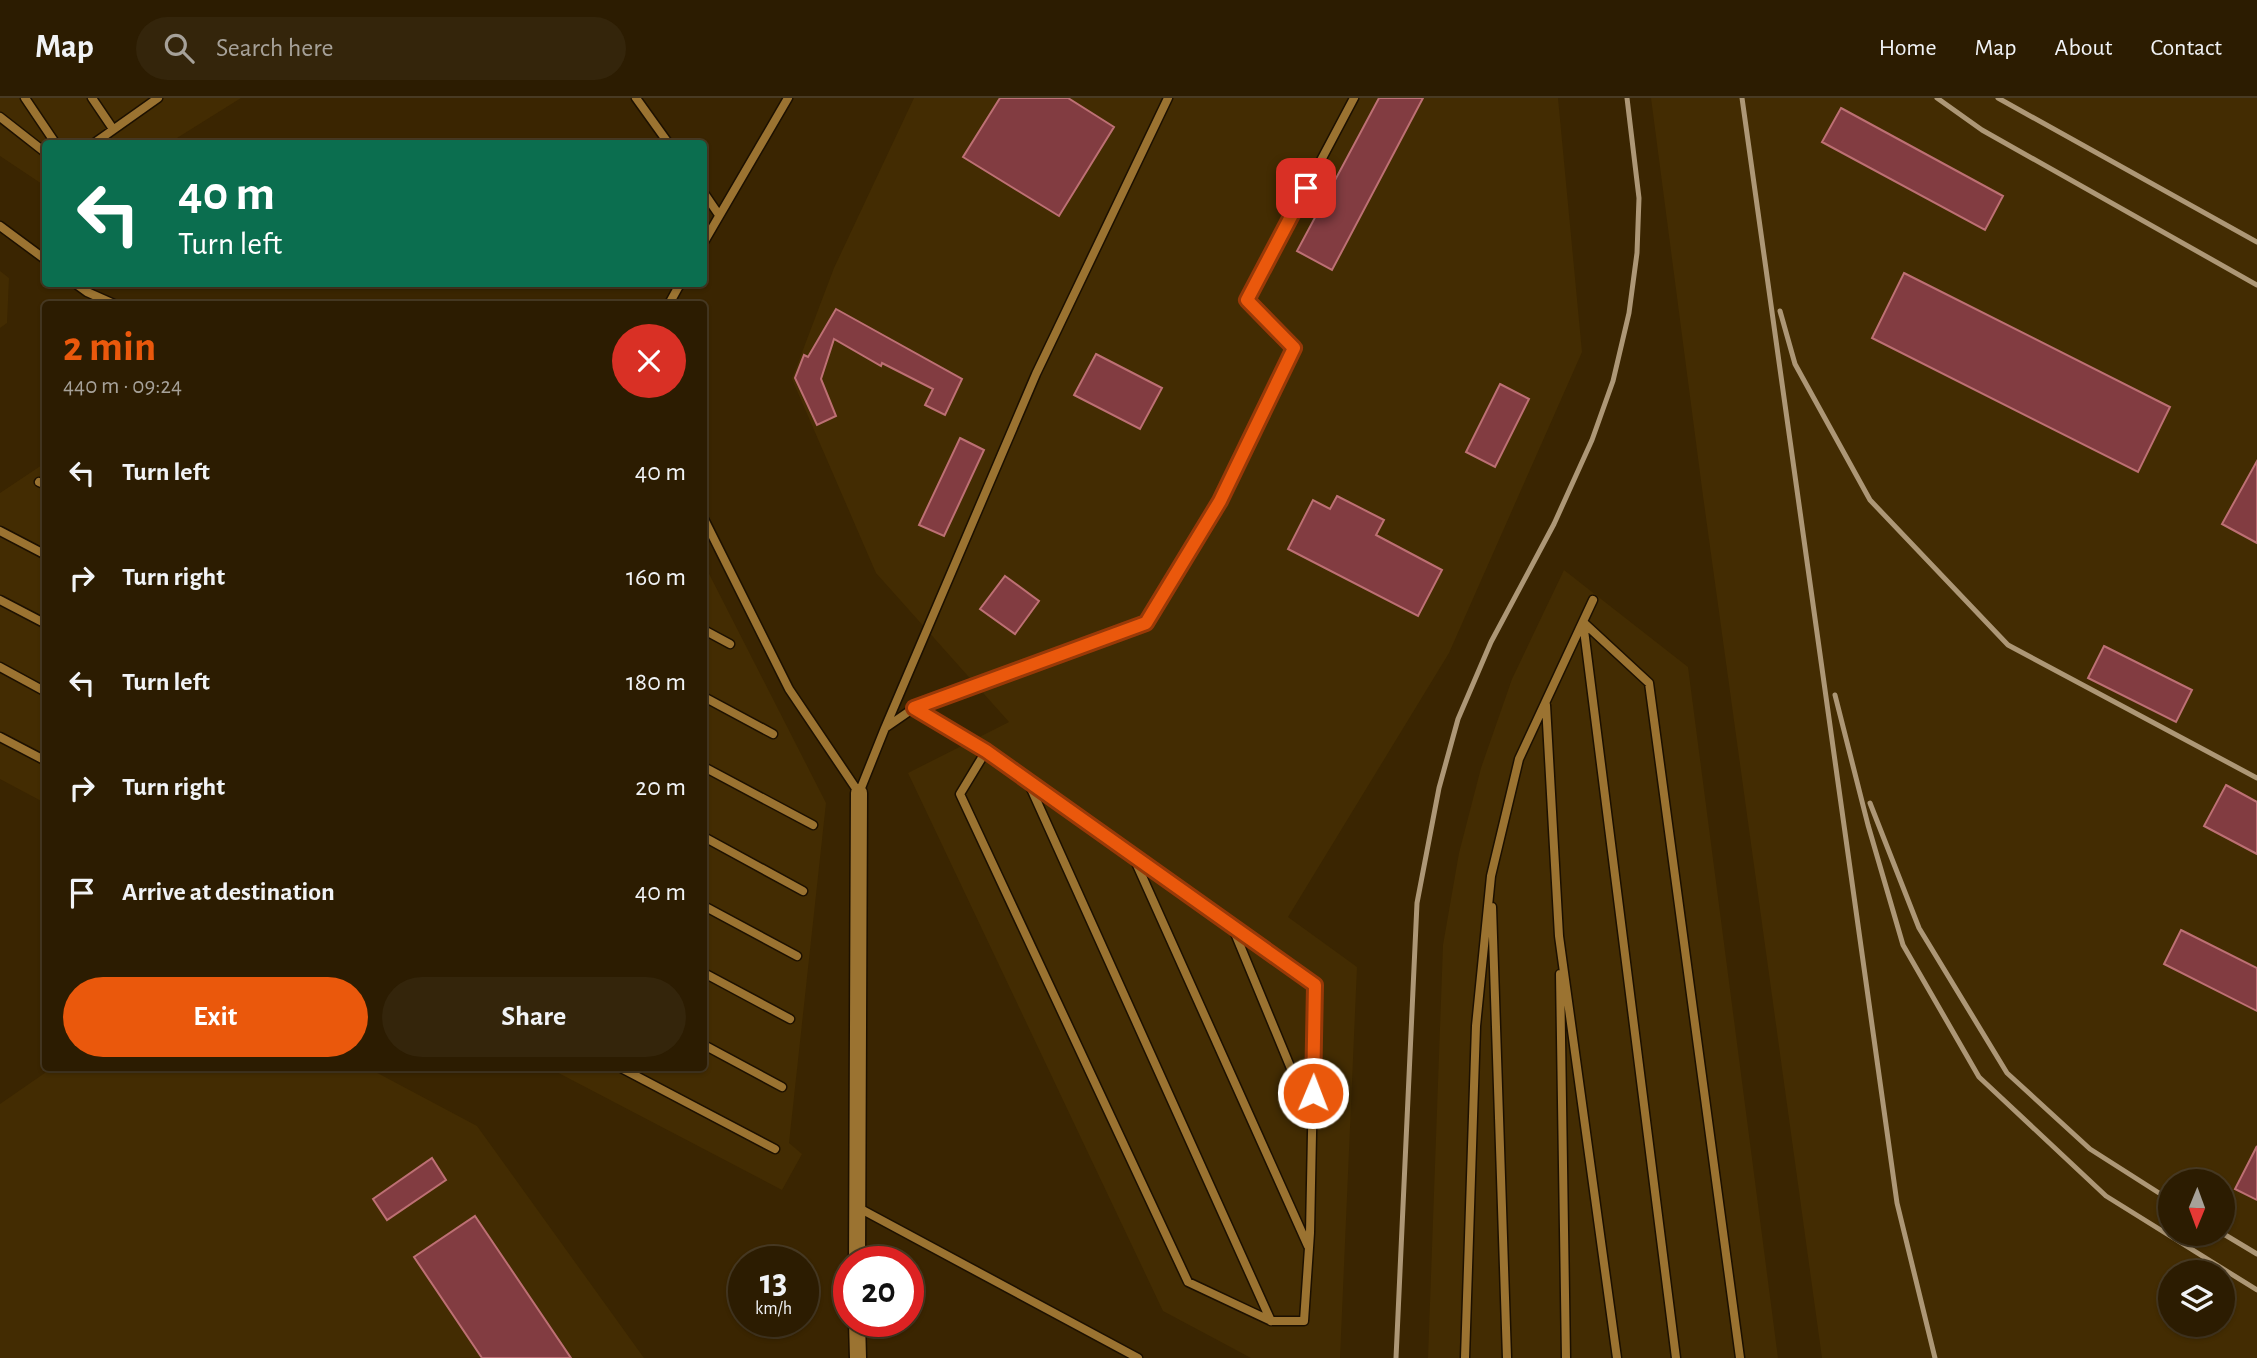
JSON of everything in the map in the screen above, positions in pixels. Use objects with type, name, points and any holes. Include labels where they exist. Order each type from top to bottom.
[{"type":"street","points":[[857,1246],[859,793]]},
{"type":"street","points":[[857,1337],[858,1358]]},
{"type":"lane","points":[[25,98],[53,140]]},
{"type":"lane","points":[[92,98],[113,130]]},
{"type":"lane","points":[[99,140],[158,98]]},
{"type":"lane","points":[[636,98],[665,140]]},
{"type":"lane","points":[[707,237],[788,98]]},
{"type":"lane","points":[[859,793],[1036,374],[1168,98]]},
{"type":"lane","points":[[885,728],[914,708],[1146,623],[1220,501],[1294,348],[1247,300],[1354,98]]},
{"type":"lane","points":[[0,117],[42,150]]},
{"type":"lane","points":[[707,197],[719,215]]},
{"type":"lane","points":[[0,226],[42,257]]},
{"type":"lane","points":[[80,287],[107,301]]},
{"type":"lane","points":[[707,525],[789,689],[859,793]]},
{"type":"lane","points":[[0,531],[42,553]]},
{"type":"lane","points":[[0,600],[42,622]]},
{"type":"lane","points":[[1465,1358],[1476,1027],[1491,876],[1519,759],[1593,600]]},
{"type":"lane","points":[[1583,622],[1676,1358]]},
{"type":"lane","points":[[1583,622],[1649,683],[1740,1358]]},
{"type":"lane","points":[[707,632],[730,644]]},
{"type":"lane","points":[[0,667],[42,690]]},
{"type":"lane","points":[[707,699],[774,734]]},
{"type":"lane","points":[[1545,702],[1559,936],[1566,1358]]},
{"type":"lane","points":[[914,708],[986,751],[1315,985],[1309,1249],[1304,1321],[1271,1321],[1188,1282],[960,794],[986,751]]},
{"type":"lane","points":[[0,737],[42,759]]},
{"type":"lane","points":[[707,769],[813,825]]},
{"type":"lane","points":[[1028,782],[1271,1321]]},
{"type":"lane","points":[[707,839],[803,891]]},
{"type":"lane","points":[[1133,855],[1309,1249]]},
{"type":"lane","points":[[1491,876],[1507,1358]]},
{"type":"lane","points":[[707,908],[797,956]]},
{"type":"lane","points":[[1231,925],[1312,1120]]},
{"type":"lane","points":[[1559,936],[1617,1358]]},
{"type":"lane","points":[[707,975],[790,1019]]},
{"type":"lane","points":[[707,1047],[782,1087]]},
{"type":"lane","points":[[627,1071],[775,1149]]},
{"type":"lane","points":[[856,1207],[1138,1358]]},
{"type":"shaded area","points":[[0,98],[241,98],[174,140],[42,140],[42,184],[0,156]]},
{"type":"shaded area","points":[[914,98],[1558,98],[1582,352],[1449,653],[1288,917],[1357,967],[1340,1358],[1251,1358],[1163,1311],[908,773],[1009,722],[876,573],[792,379],[834,268]]},
{"type":"shaded area","points":[[1651,98],[2257,98],[2257,1358],[1822,1358]]},
{"type":"shaded area","points":[[0,271],[9,278],[7,323],[0,328]]},
{"type":"shaded area","points":[[42,465],[42,801],[0,779],[0,493]]},
{"type":"shaded area","points":[[707,570],[826,803],[789,1143],[802,1154],[782,1190],[555,1071],[707,1071]]},
{"type":"shaded area","points":[[1564,570],[1688,667],[1778,1358],[1428,1358],[1443,945],[1459,853],[1481,768],[1512,679]]},
{"type":"shaded area","points":[[48,1071],[374,1071],[477,1126],[644,1358],[0,1358],[0,1104]]},
{"type":"building","points":[[1000,98],[1068,98],[1114,127],[1059,216],[963,157]]},
{"type":"building","points":[[1379,98],[1423,98],[1332,270],[1297,251]]},
{"type":"building","points":[[1841,108],[2003,196],[1985,230],[1822,142]]},
{"type":"building","points":[[1904,273],[2170,407],[2138,472],[1872,338]]},
{"type":"building","points":[[836,309],[962,379],[945,415],[925,405],[933,389],[882,363],[881,366],[834,339],[821,379],[836,416],[817,425],[795,378],[804,355],[808,357]]},
{"type":"building","points":[[1096,354],[1162,388],[1140,429],[1074,395]]},
{"type":"building","points":[[1500,384],[1529,399],[1495,467],[1466,452]]},
{"type":"building","points":[[960,438],[984,450],[944,536],[919,525]]},
{"type":"building","points":[[2257,461],[2257,543],[2222,524]]},
{"type":"building","points":[[1337,496],[1384,520],[1376,535],[1442,570],[1418,616],[1288,549],[1313,500],[1330,509]]},
{"type":"building","points":[[1005,576],[1039,601],[1015,634],[980,609]]},
{"type":"building","points":[[2104,646],[2192,690],[2176,722],[2088,678]]},
{"type":"building","points":[[2226,785],[2257,802],[2257,854],[2204,826]]},
{"type":"building","points":[[2181,930],[2257,968],[2257,1011],[2164,964]]},
{"type":"building","points":[[2257,1146],[2257,1200],[2235,1189]]},
{"type":"building","points":[[432,1158],[446,1180],[387,1220],[373,1199]]},
{"type":"building","points":[[475,1216],[571,1358],[482,1358],[414,1257]]},
{"type":"railway","points":[[1396,1358],[1417,903],[1439,788],[1458,719],[1491,642],[1554,524],[1592,440],[1613,381],[1629,313],[1637,253],[1639,198],[1627,98]]},
{"type":"railway","points":[[1742,98],[1897,1203],[1935,1358]]},
{"type":"railway","points":[[1937,98],[1982,130],[2257,285]]},
{"type":"railway","points":[[1998,98],[2257,242]]},
{"type":"railway","points":[[1780,311],[1795,364],[1870,500],[2008,645],[2257,778]]},
{"type":"railway","points":[[1835,695],[1868,825],[1903,945],[1979,1077],[2106,1196],[2257,1290]]},
{"type":"railway","points":[[1870,803],[1919,928],[2007,1073],[2090,1149],[2158,1192]]},
{"type":"railway","points":[[2235,1241],[2257,1254]]},
{"type":"route","points":[[1306,188],[1247,300],[1294,348],[1220,501],[1146,623],[914,708],[986,751],[1315,985],[1313,1093]]}]
